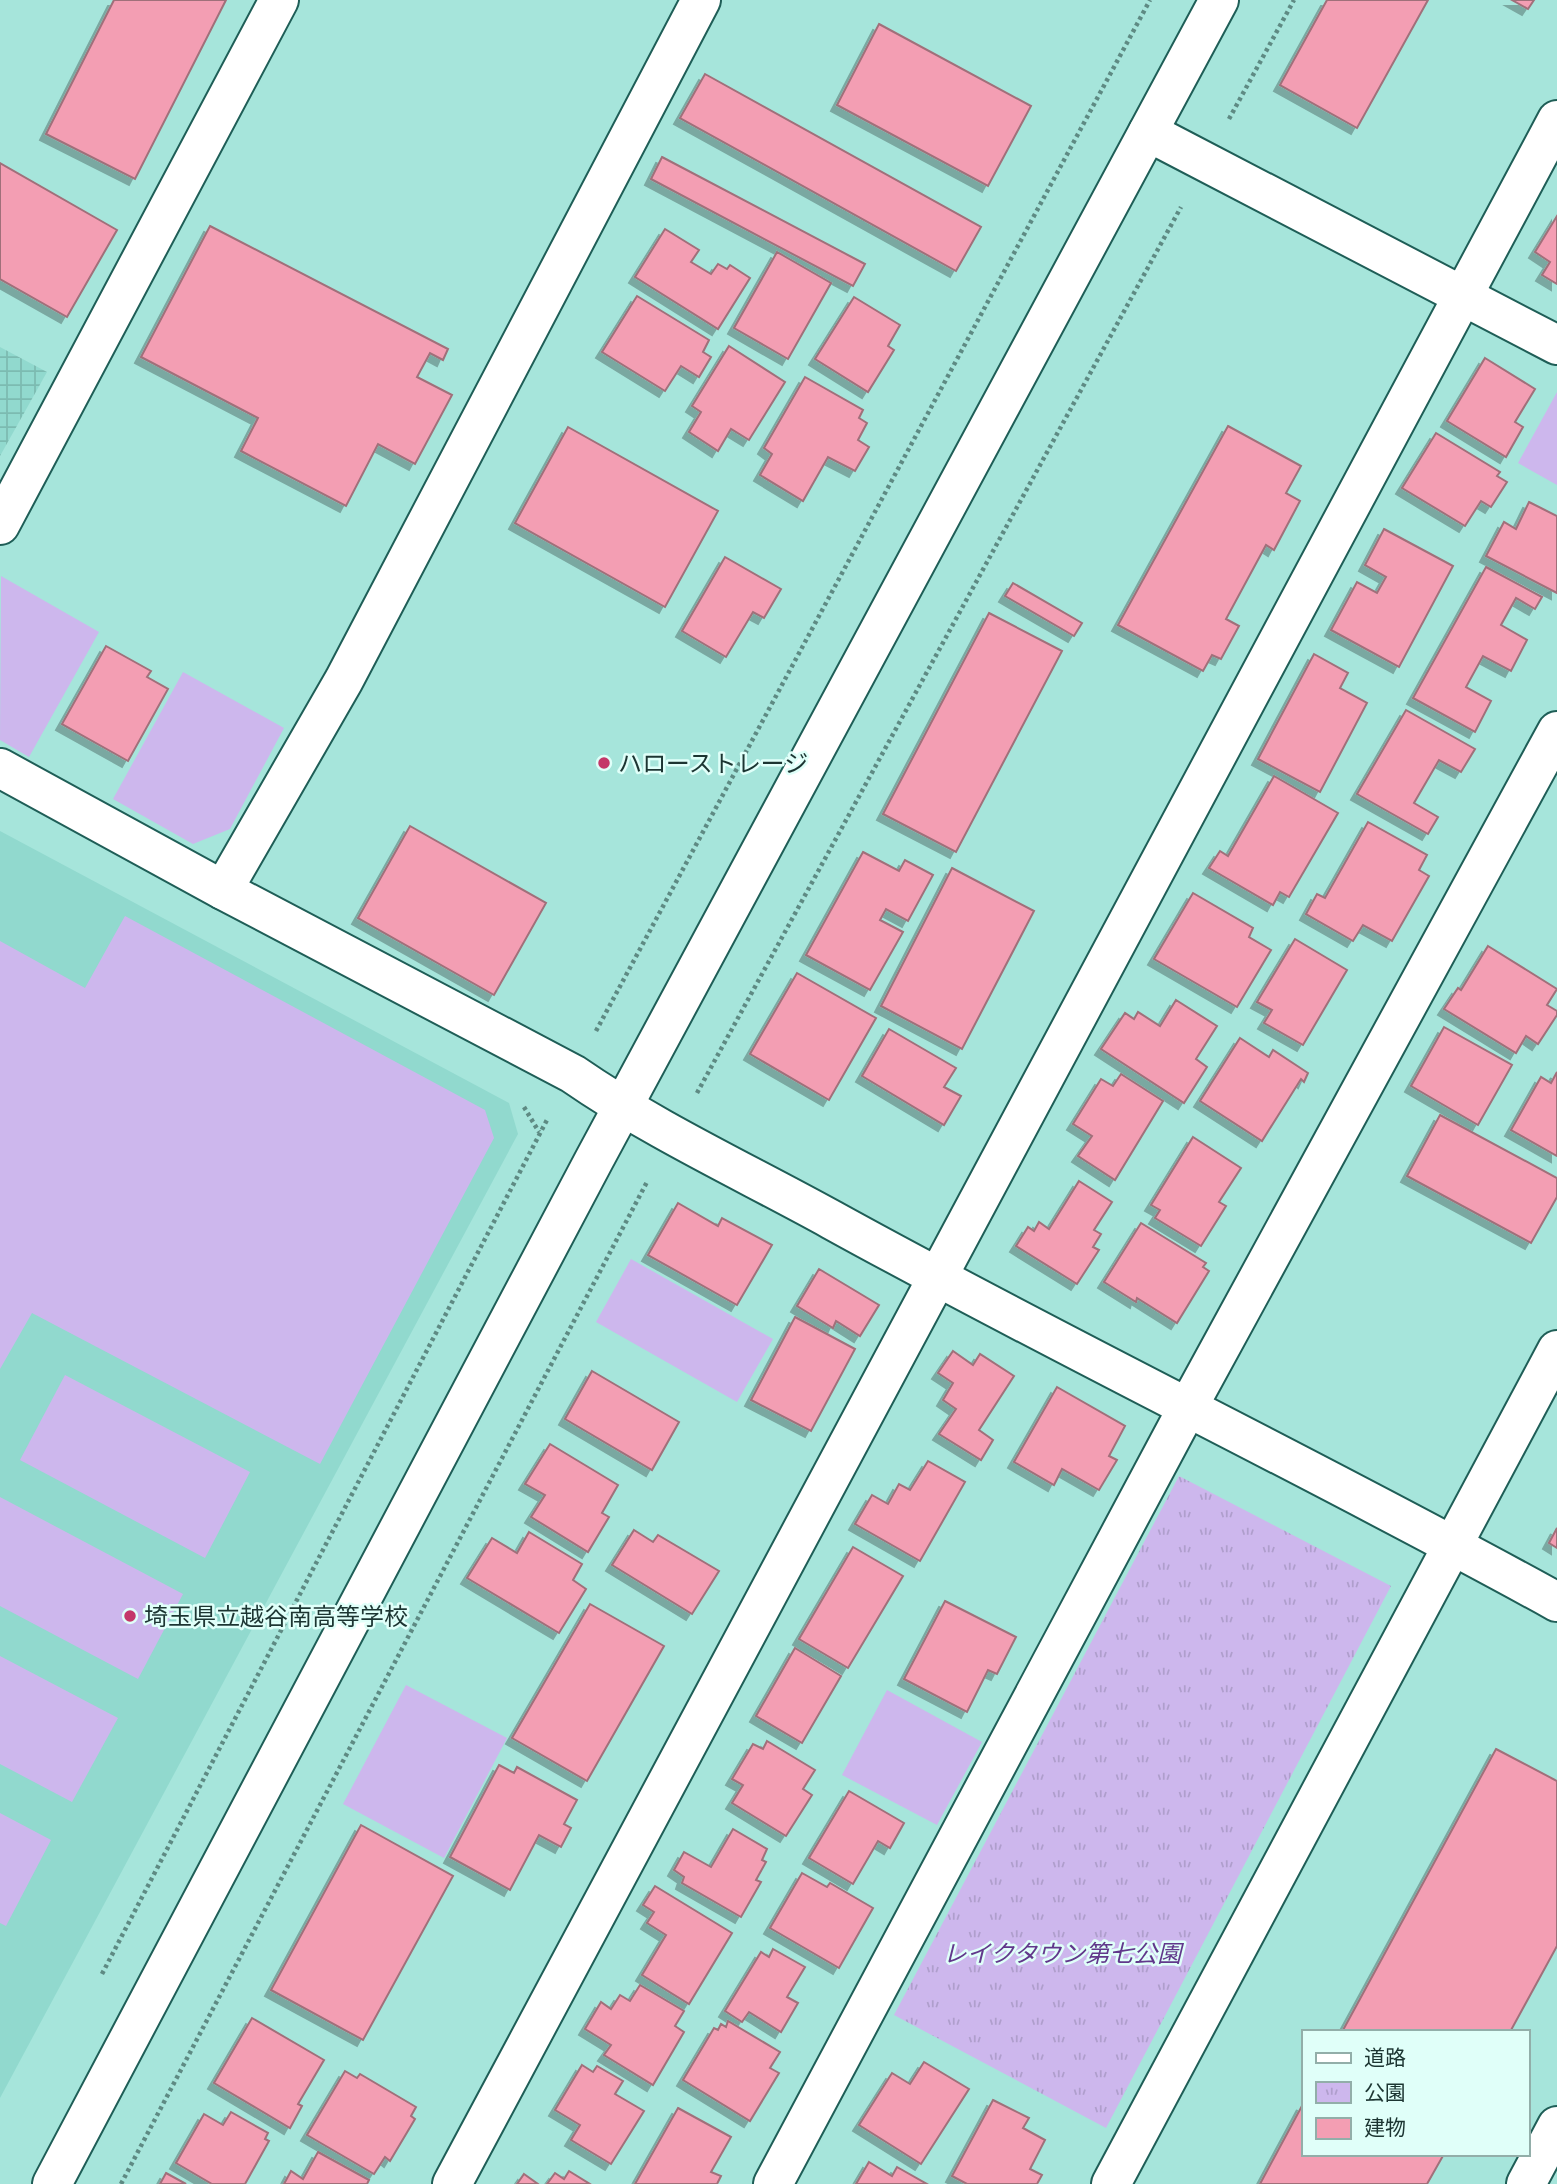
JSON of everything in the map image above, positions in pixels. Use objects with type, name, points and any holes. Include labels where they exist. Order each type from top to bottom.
[{"type":"street","points":[[0,525],[279,0]]},
{"type":"street","points":[[223,890],[344,680],[701,0]]},
{"type":"street","points":[[52,2184],[623,1108],[1219,0]]},
{"type":"street","points":[[452,2184],[1557,120]]},
{"type":"street","points":[[1148,132],[1557,345]]},
{"type":"street","points":[[773,2184],[1189,1405],[1557,731]]},
{"type":"street","points":[[0,768],[223,890],[573,1074],[623,1108],[937,1278],[1189,1405],[1557,1602]]},
{"type":"street","points":[[1111,2184],[1557,1350]]},
{"type":"street","points":[[1526,2184],[1557,2126]]},
{"type":"path","points":[[121,2184],[638,1199],[1294,0]]},
{"type":"shaded area","points":[[0,347],[47,372],[0,456]]},
{"type":"shaded area","name":"埼玉県立越谷南高等学校","points":[[0,831],[509,1103],[518,1134],[0,2098]]},
{"type":"green space","points":[[1557,392],[1557,485],[1518,463]]},
{"type":"green space","points":[[1,576],[99,632],[29,757],[0,740]]},
{"type":"green space","points":[[183,672],[284,728],[230,829],[193,844],[113,799]]},
{"type":"green space","points":[[125,916],[485,1110],[494,1138],[320,1464],[32,1313],[0,1369],[0,941],[85,988]]},
{"type":"green space","points":[[631,1259],[773,1339],[737,1402],[596,1322]]},
{"type":"green space","points":[[65,1375],[250,1472],[205,1558],[20,1460]]},
{"type":"green space","name":"レイクタウン第七公園","points":[[1179,1476],[1391,1586],[1106,2128],[894,2015]]},
{"type":"green space","points":[[0,1497],[183,1594],[138,1679],[0,1606]]},
{"type":"green space","points":[[0,1656],[118,1718],[72,1802],[0,1764]]},
{"type":"green space","points":[[406,1685],[507,1738],[444,1858],[343,1804]]},
{"type":"green space","points":[[887,1690],[982,1742],[937,1825],[842,1775]]},
{"type":"green space","points":[[0,1813],[51,1840],[6,1926],[0,1923]]},
{"type":"building","points":[[114,0],[226,0],[135,179],[46,134]]},
{"type":"building","points":[[1327,0],[1428,0],[1357,128],[1280,85]]},
{"type":"building","points":[[1512,0],[1534,0],[1528,9]]},
{"type":"building","points":[[879,24],[1031,106],[988,186],[837,105]]},
{"type":"building","points":[[705,74],[981,227],[956,271],[680,118]]},
{"type":"building","points":[[662,157],[865,264],[853,286],[651,179]]},
{"type":"building","points":[[0,163],[117,230],[67,317],[0,279]]},
{"type":"building","points":[[1557,216],[1557,284],[1542,275],[1550,262],[1535,252]]},
{"type":"building","points":[[210,226],[448,349],[443,360],[430,353],[417,377],[452,395],[415,464],[378,444],[346,506],[241,451],[258,418],[141,357]]},
{"type":"building","points":[[665,229],[699,250],[691,262],[711,274],[718,264],[727,269],[730,265],[750,278],[718,329],[635,277]]},
{"type":"building","points":[[777,252],[831,283],[788,359],[734,328]]},
{"type":"building","points":[[637,296],[709,340],[703,352],[711,357],[699,377],[681,366],[665,391],[602,352]]},
{"type":"building","points":[[854,297],[900,325],[888,346],[894,350],[868,392],[815,359]]},
{"type":"building","points":[[729,346],[785,382],[749,440],[731,429],[718,451],[689,432],[701,412],[692,406]]},
{"type":"building","points":[[1485,358],[1535,389],[1515,422],[1523,427],[1506,457],[1447,421]]},
{"type":"building","points":[[805,377],[863,410],[859,418],[867,423],[858,440],[869,447],[855,471],[828,457],[803,501],[760,475],[772,454],[764,448]]},
{"type":"building","points":[[1228,426],[1301,466],[1286,493],[1300,501],[1274,550],[1266,545],[1226,619],[1239,626],[1221,659],[1212,655],[1203,671],[1118,625]]},
{"type":"building","points":[[568,427],[718,511],[665,607],[515,523]]},
{"type":"building","points":[[1436,433],[1500,472],[1497,476],[1507,482],[1491,507],[1481,501],[1465,526],[1402,488]]},
{"type":"building","points":[[1529,502],[1557,516],[1557,593],[1486,556],[1504,522],[1516,529]]},
{"type":"building","points":[[1384,529],[1453,566],[1399,667],[1331,630],[1357,582],[1377,593],[1386,577],[1365,565]]},
{"type":"building","points":[[725,557],[781,589],[764,618],[753,612],[726,657],[682,631]]},
{"type":"building","points":[[1486,567],[1542,597],[1535,609],[1516,598],[1501,625],[1527,640],[1511,671],[1483,656],[1466,687],[1491,701],[1475,732],[1413,698]]},
{"type":"building","points":[[1013,583],[1082,623],[1074,636],[1005,596]]},
{"type":"building","points":[[989,613],[1062,651],[956,852],[883,814]]},
{"type":"building","points":[[106,646],[151,671],[147,677],[168,689],[128,761],[62,724]]},
{"type":"building","points":[[1314,654],[1348,673],[1340,688],[1367,703],[1320,792],[1258,759]]},
{"type":"building","points":[[1406,710],[1475,749],[1461,772],[1439,760],[1414,803],[1438,817],[1428,834],[1357,794]]},
{"type":"building","points":[[1274,776],[1338,813],[1289,897],[1280,892],[1273,905],[1209,868],[1220,851],[1228,856]]},
{"type":"building","points":[[1368,822],[1427,855],[1419,870],[1429,876],[1392,941],[1363,925],[1353,941],[1306,914],[1317,894],[1325,898]]},
{"type":"building","points":[[410,826],[546,903],[494,995],[358,918]]},
{"type":"building","points":[[863,852],[899,871],[905,860],[933,875],[908,921],[886,909],[880,920],[903,932],[870,990],[806,955]]},
{"type":"building","points":[[952,868],[1034,911],[962,1049],[881,1006]]},
{"type":"building","points":[[1193,893],[1253,928],[1249,937],[1271,950],[1237,1007],[1154,959]]},
{"type":"building","points":[[1295,939],[1347,970],[1303,1045],[1264,1023],[1272,1010],[1257,1002]]},
{"type":"building","points":[[1488,946],[1557,989],[1547,1005],[1557,1011],[1557,1015],[1538,1044],[1526,1036],[1516,1053],[1444,1009],[1458,988],[1461,990]]},
{"type":"building","points":[[797,973],[876,1018],[829,1100],[750,1054]]},
{"type":"building","points":[[1176,1000],[1217,1026],[1196,1059],[1207,1067],[1184,1103],[1101,1049],[1125,1013],[1134,1019],[1138,1012],[1160,1026]]},
{"type":"building","points":[[1444,1027],[1512,1065],[1478,1125],[1411,1086]]},
{"type":"building","points":[[889,1029],[956,1068],[944,1087],[961,1096],[944,1125],[862,1076]]},
{"type":"building","points":[[1240,1038],[1269,1057],[1273,1050],[1308,1073],[1304,1082],[1301,1079],[1262,1141],[1200,1101]]},
{"type":"building","points":[[1557,1072],[1557,1156],[1511,1130],[1541,1077],[1551,1083]]},
{"type":"building","points":[[1121,1074],[1163,1101],[1115,1180],[1078,1156],[1092,1136],[1073,1124],[1101,1079],[1113,1086]]},
{"type":"building","points":[[1440,1115],[1557,1178],[1557,1197],[1531,1243],[1407,1176]]},
{"type":"building","points":[[1193,1137],[1241,1168],[1219,1202],[1226,1206],[1201,1246],[1155,1218],[1160,1210],[1151,1205]]},
{"type":"building","points":[[1079,1181],[1112,1202],[1094,1230],[1101,1234],[1093,1247],[1099,1250],[1077,1284],[1016,1246],[1028,1227],[1034,1231],[1039,1222],[1049,1229]]},
{"type":"building","points":[[678,1203],[718,1226],[722,1218],[772,1245],[737,1305],[648,1255]]},
{"type":"building","points":[[1141,1223],[1206,1263],[1203,1267],[1209,1271],[1177,1323],[1137,1298],[1136,1302],[1104,1282]]},
{"type":"building","points":[[819,1269],[879,1305],[860,1336],[836,1321],[833,1328],[797,1306]]},
{"type":"building","points":[[795,1317],[855,1349],[811,1431],[751,1400]]},
{"type":"building","points":[[953,1351],[973,1365],[980,1354],[1014,1376],[979,1430],[993,1440],[981,1460],[939,1434],[956,1409],[943,1400],[953,1383],[938,1373]]},
{"type":"building","points":[[592,1371],[679,1422],[652,1470],[565,1419]]},
{"type":"building","points":[[1057,1387],[1125,1426],[1109,1456],[1117,1460],[1099,1490],[1062,1469],[1054,1485],[1014,1462]]},
{"type":"building","points":[[550,1444],[618,1485],[602,1513],[609,1517],[588,1552],[531,1517],[545,1495],[525,1484]]},
{"type":"building","points":[[928,1461],[965,1482],[920,1561],[855,1524],[872,1495],[888,1504],[899,1484],[910,1490]]},
{"type":"building","points":[[1557,1528],[1557,1548],[1549,1543]]},
{"type":"building","points":[[634,1530],[653,1542],[658,1535],[719,1571],[692,1614],[612,1565]]},
{"type":"building","points":[[529,1532],[582,1564],[573,1580],[586,1589],[559,1633],[467,1578],[492,1538],[517,1553]]},
{"type":"building","points":[[853,1547],[903,1576],[848,1668],[799,1639]]},
{"type":"building","points":[[945,1601],[1016,1637],[997,1674],[988,1670],[967,1712],[904,1679]]},
{"type":"building","points":[[590,1604],[664,1646],[587,1781],[512,1738]]},
{"type":"building","points":[[795,1648],[841,1676],[802,1743],[756,1716]]},
{"type":"building","points":[[767,1741],[815,1770],[803,1789],[812,1795],[786,1836],[732,1803],[743,1785],[732,1779],[753,1744],[763,1749]]},
{"type":"building","points":[[1496,1749],[1557,1781],[1557,1946],[1511,2030],[1343,2030]]},
{"type":"building","points":[[499,1765],[514,1773],[517,1767],[577,1800],[564,1824],[571,1828],[561,1847],[539,1835],[510,1890],[450,1857]]},
{"type":"building","points":[[849,1791],[904,1823],[890,1848],[878,1841],[853,1884],[809,1858]]},
{"type":"building","points":[[361,1825],[453,1876],[363,2040],[271,1990]]},
{"type":"building","points":[[733,1829],[767,1849],[762,1860],[766,1862],[756,1880],[761,1882],[741,1917],[682,1883],[684,1877],[674,1870],[684,1852],[711,1867]]},
{"type":"building","points":[[802,1873],[827,1887],[830,1883],[873,1908],[839,1968],[770,1928]]},
{"type":"building","points":[[655,1886],[732,1933],[689,2004],[642,1975],[666,1935],[647,1923],[654,1912],[643,1905]]},
{"type":"building","points":[[773,1949],[805,1967],[787,1997],[798,2003],[781,2032],[749,2012],[742,2022],[725,2011],[761,1952],[769,1957]]},
{"type":"building","points":[[640,1985],[684,2011],[675,2026],[684,2032],[653,2085],[604,2055],[611,2045],[585,2029],[601,2002],[611,2009],[620,1995],[630,2001]]},
{"type":"building","points":[[252,2018],[324,2060],[298,2104],[302,2106],[290,2128],[214,2083]]},
{"type":"building","points":[[728,2021],[780,2052],[770,2068],[779,2073],[750,2121],[683,2080],[714,2028],[718,2030],[721,2024],[726,2027]]},
{"type":"building","points":[[924,2062],[969,2089],[921,2164],[859,2125],[892,2073],[910,2084]]},
{"type":"building","points":[[582,2065],[593,2072],[597,2066],[623,2081],[615,2094],[644,2111],[611,2164],[571,2140],[580,2125],[555,2110]]},
{"type":"building","points":[[345,2071],[357,2078],[360,2074],[416,2107],[411,2116],[415,2119],[390,2161],[385,2157],[374,2174],[307,2135]]},
{"type":"building","points":[[993,2100],[1029,2118],[1023,2128],[1045,2140],[1030,2169],[1042,2175],[1037,2184],[967,2184],[952,2176]]},
{"type":"building","points":[[1302,2106],[1302,2156],[1443,2156],[1427,2184],[1260,2184]]},
{"type":"building","points":[[678,2108],[731,2137],[711,2172],[721,2176],[717,2184],[635,2184]]},
{"type":"building","points":[[231,2112],[268,2133],[265,2139],[269,2141],[245,2184],[212,2184],[176,2163],[204,2114],[223,2125]]},
{"type":"building","points":[[318,2152],[369,2180],[367,2184],[284,2184],[291,2171],[303,2179]]},
{"type":"building","points":[[869,2162],[892,2176],[897,2167],[927,2184],[856,2184]]},
{"type":"building","points":[[569,2171],[590,2184],[547,2184],[555,2173],[564,2179]]},
{"type":"building","points":[[166,2173],[186,2184],[160,2184]]},
{"type":"building","points":[[524,2174],[538,2184],[517,2184]]},
{"type":"place","name":"ハローストレージ","points":[[604,763]]},
{"type":"place","name":"埼玉県立越谷南高等学校","points":[[130,1616]]}]
